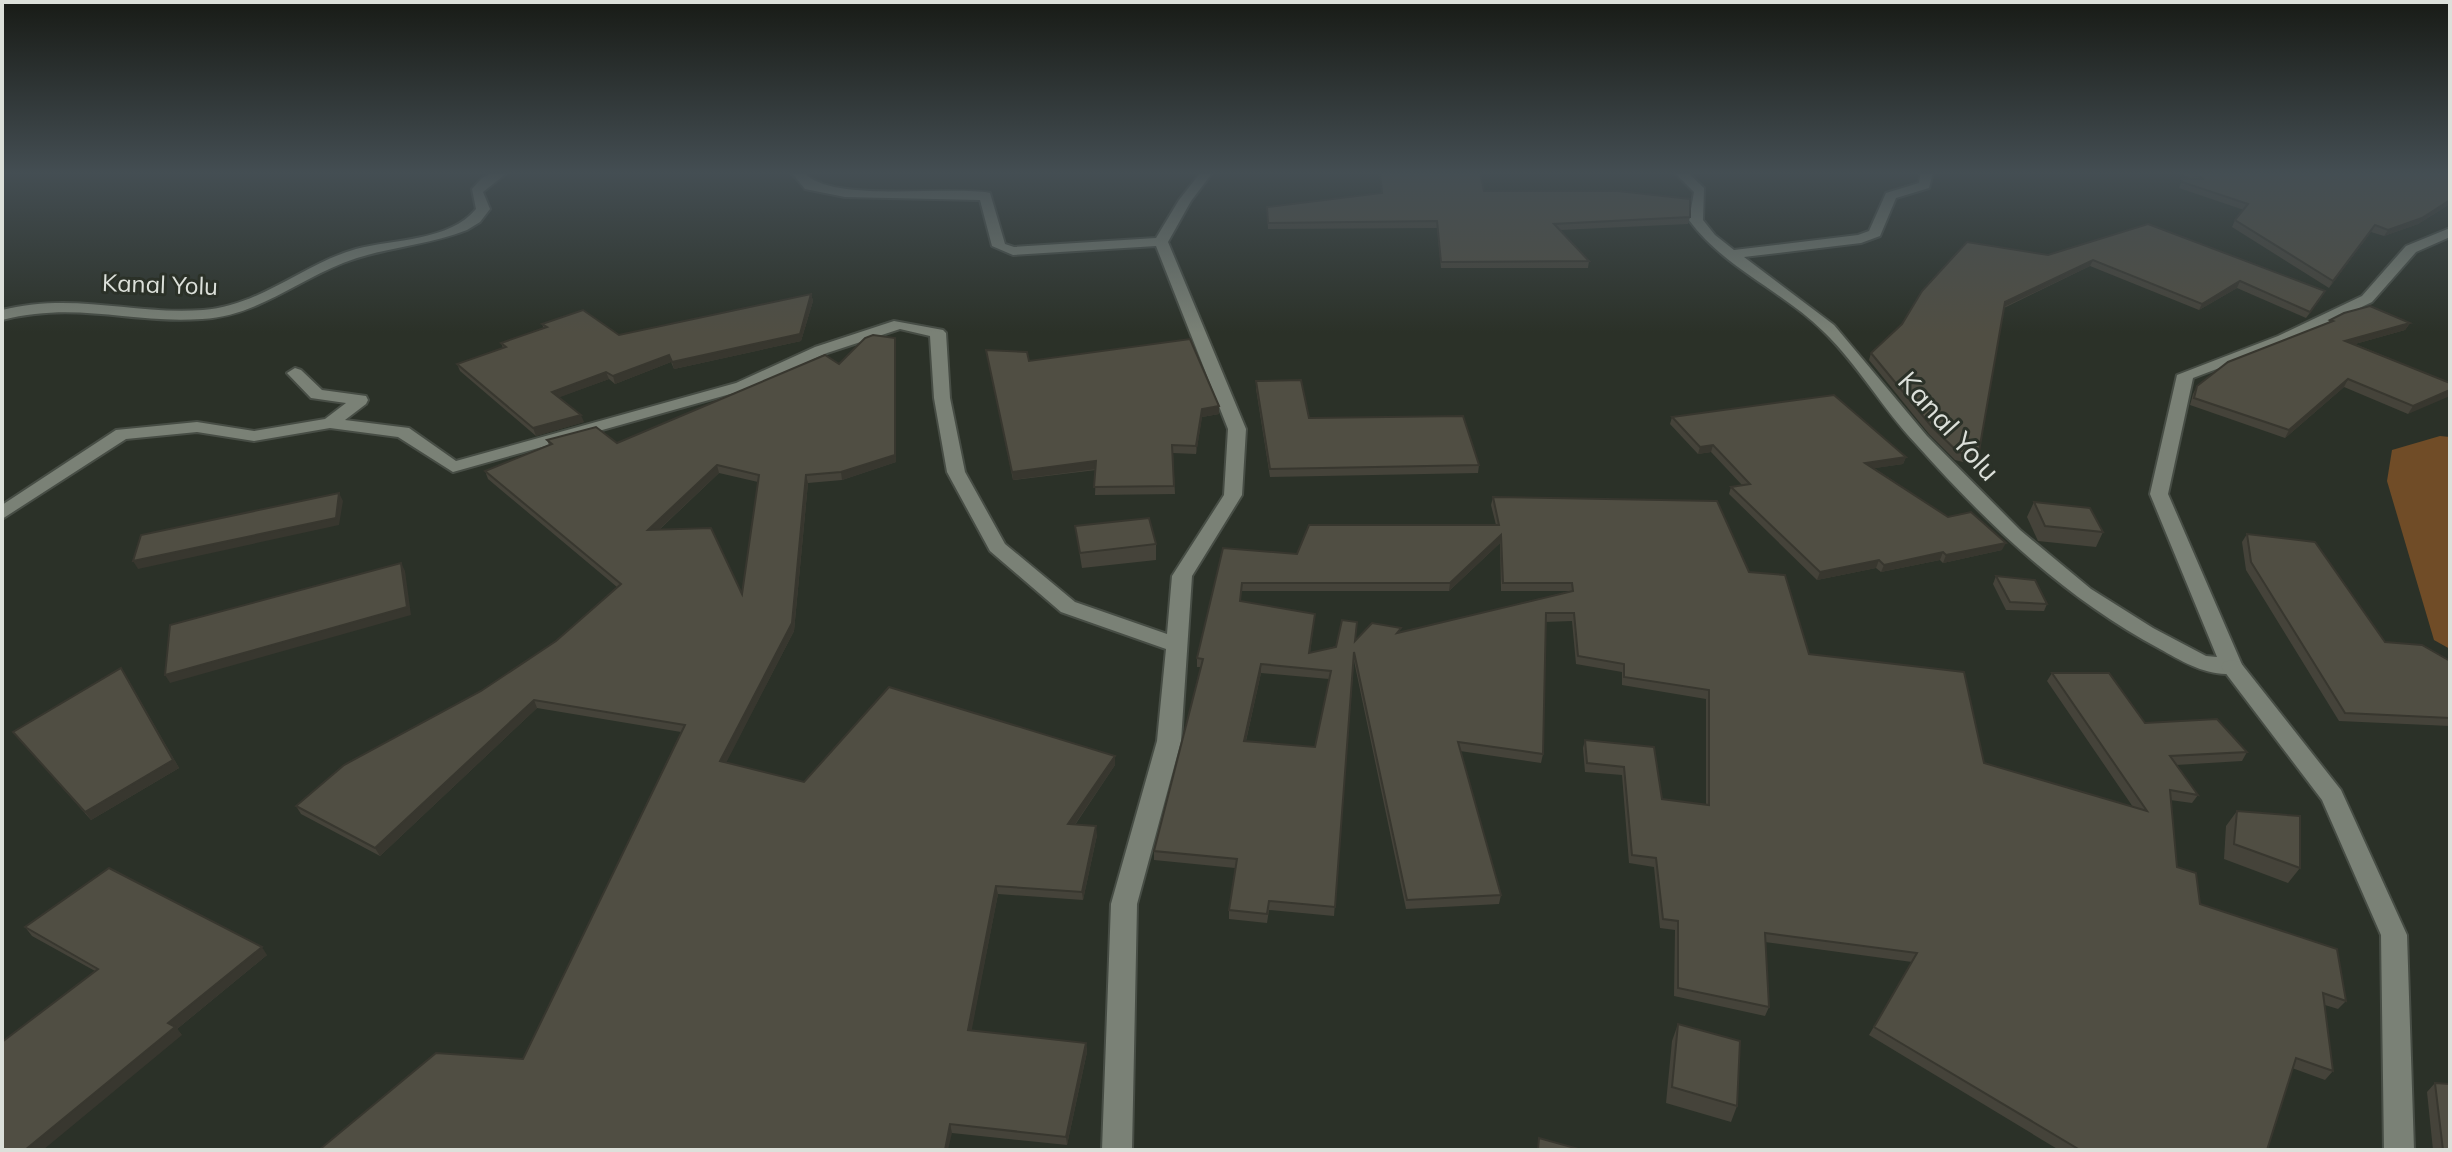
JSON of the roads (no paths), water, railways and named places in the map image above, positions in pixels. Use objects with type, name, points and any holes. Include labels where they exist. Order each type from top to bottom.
[{"type":"street","name":"Kanal Yolu","points":[[2,315],[32,306],[63,303],[185,315],[238,310],[272,296],[339,260],[463,226]]},
{"type":"street","points":[[993,226],[999,246],[1013,251],[1161,242]]},
{"type":"street","points":[[1161,242],[1170,226]]},
{"type":"street","name":"Kanal Yolu","points":[[1700,226],[1710,238],[1829,328],[1921,440],[2013,534],[2084,593],[2146,633],[2201,662],[2232,667]]},
{"type":"street","points":[[1733,254],[1861,239],[1875,233],[1878,226]]},
{"type":"street","points":[[2399,1150],[2394,935],[2332,796],[2232,667],[2159,494],[2185,375],[2283,339],[2367,299],[2411,249],[2450,232]]},
{"type":"street","points":[[1117,1150],[1124,904],[1169,741],[1182,576],[1233,495],[1237,429],[1161,242]]},
{"type":"street","points":[[2,513],[122,434],[197,427],[254,436],[330,423],[403,432],[453,467],[742,386],[821,350],[899,324],[938,333],[942,398],[956,472],[997,547],[1068,607],[1176,645]]},
{"type":"street","points":[[295,373],[317,394],[360,400],[330,423]]}]
